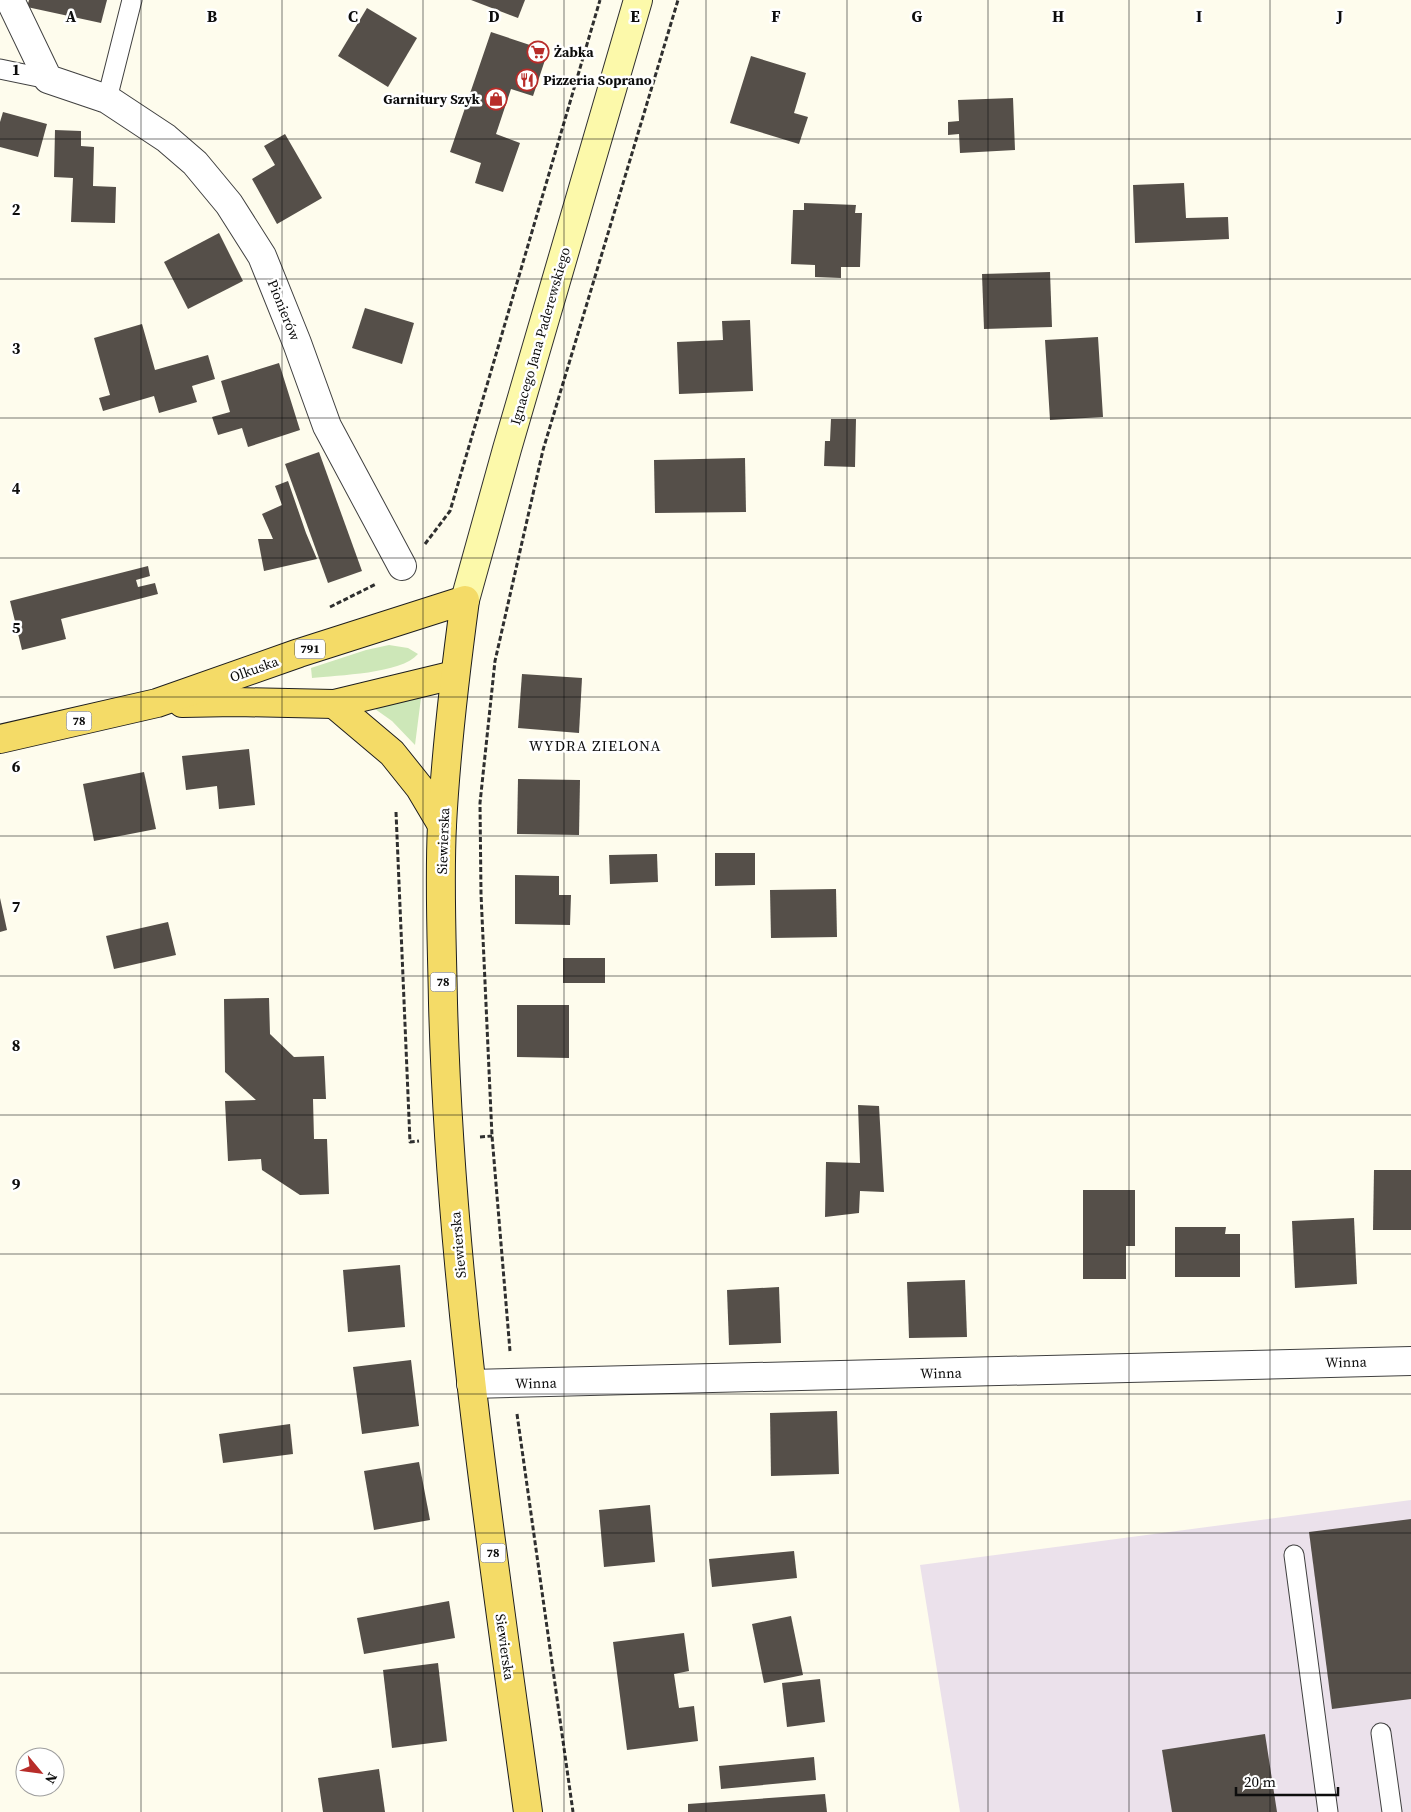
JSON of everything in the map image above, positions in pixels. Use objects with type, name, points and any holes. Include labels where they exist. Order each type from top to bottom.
[{"type":"main road","name":"Ignacego Jana Paderewskiego","points":[[454,675],[465,600],[512,430],[638,0]]},
{"type":"main road","name":"Olkuska","points":[[0,739],[157,704],[299,653],[465,600]]},
{"type":"main road","name":"Olkuska","points":[[157,704],[236,702],[334,704],[454,675]]},
{"type":"main road","name":"Siewierska","points":[[454,675],[442,825],[441,891],[448,1128],[471,1384],[528,1812]]},
{"type":"main road","points":[[334,704],[392,753],[420,788],[442,825]]},
{"type":"street","points":[[10,0],[48,79]]},
{"type":"street","name":"Pionierów","points":[[48,79],[107,99],[166,138],[195,163],[229,204],[262,256],[298,342],[327,426],[402,566]]},
{"type":"street","name":"Winna","points":[[471,1384],[1411,1361]]},
{"type":"lane","points":[[107,99],[132,0]]},
{"type":"lane","points":[[0,69],[48,79]]},
{"type":"lane","points":[[1294,1555],[1328,1812]]},
{"type":"lane","points":[[1381,1733],[1392,1812]]},
{"type":"path","points":[[323,611],[390,577],[422,548],[450,511],[600,0]]},
{"type":"path","points":[[573,1812],[513,1384],[492,1136],[481,894],[480,803],[494,661],[543,450],[678,0]]},
{"type":"path","points":[[396,802],[410,1142]]},
{"type":"shaded area","points":[[1411,1500],[1411,1812],[960,1812],[920,1565]]},
{"type":"green space","points":[[389,645],[408,648],[418,654],[410,661],[384,670],[312,678],[311,668],[366,650]]},
{"type":"green space","points":[[421,698],[415,745],[392,721],[368,704]]},
{"type":"building","points":[[29,0],[107,0],[101,23],[27,7]]},
{"type":"building","points":[[471,0],[525,0],[518,18]]},
{"type":"building","points":[[367,8],[417,38],[388,87],[338,56]]},
{"type":"building","points":[[491,32],[548,51],[533,96],[511,89],[496,134],[520,143],[503,192],[475,183],[481,163],[450,152]]},
{"type":"building","points":[[751,56],[806,73],[794,113],[808,117],[799,144],[730,123]]},
{"type":"building","points":[[1013,98],[1015,150],[960,153],[959,134],[948,135],[948,122],[959,121],[958,100]]},
{"type":"building","points":[[3,112],[47,124],[38,157],[0,147],[0,122]]},
{"type":"building","points":[[55,130],[81,131],[81,146],[94,147],[93,186],[116,187],[115,223],[71,222],[73,178],[54,177]]},
{"type":"building","points":[[285,134],[322,198],[277,224],[252,179],[275,165],[264,146]]},
{"type":"building","points":[[1184,183],[1186,218],[1228,217],[1229,239],[1135,243],[1133,185]]},
{"type":"building","points":[[804,203],[856,205],[855,213],[862,213],[860,267],[841,267],[841,278],[815,277],[815,265],[791,264],[793,210],[804,210]]},
{"type":"building","points":[[219,233],[243,281],[188,309],[164,262]]},
{"type":"building","points":[[1050,272],[1052,327],[984,329],[982,274]]},
{"type":"building","points":[[365,308],[414,323],[402,364],[352,348]]},
{"type":"building","points":[[750,320],[753,391],[679,394],[677,342],[723,340],[722,321]]},
{"type":"building","points":[[142,324],[155,370],[208,355],[215,379],[192,386],[197,402],[159,413],[154,396],[103,411],[99,398],[110,395],[94,338]]},
{"type":"building","points":[[1098,337],[1103,417],[1050,420],[1045,340]]},
{"type":"building","points":[[279,363],[300,430],[248,447],[242,428],[218,435],[212,417],[230,412],[221,381]]},
{"type":"building","points":[[831,419],[856,419],[855,467],[824,466],[825,441],[830,441]]},
{"type":"building","points":[[319,452],[362,571],[328,583],[285,464]]},
{"type":"building","points":[[745,458],[746,512],[655,513],[654,460]]},
{"type":"building","points":[[288,481],[317,559],[264,571],[258,539],[273,539],[262,514],[282,505],[275,486]]},
{"type":"building","points":[[148,566],[150,576],[136,580],[138,587],[155,583],[158,594],[61,619],[66,639],[22,650],[10,601]]},
{"type":"building","points":[[522,674],[582,678],[579,733],[518,728]]},
{"type":"building","points":[[249,749],[255,805],[219,809],[217,786],[186,790],[182,756]]},
{"type":"building","points":[[144,772],[156,829],[94,841],[83,784]]},
{"type":"building","points":[[518,779],[580,780],[579,835],[517,834]]},
{"type":"building","points":[[715,853],[755,853],[755,885],[715,886]]},
{"type":"building","points":[[657,854],[658,882],[610,884],[609,855]]},
{"type":"building","points":[[515,875],[559,876],[559,895],[571,895],[570,925],[515,924]]},
{"type":"building","points":[[836,889],[837,937],[771,938],[770,890]]},
{"type":"building","points":[[0,898],[7,930],[0,932]]},
{"type":"building","points":[[168,922],[176,955],[114,969],[106,936]]},
{"type":"building","points":[[563,958],[605,958],[605,983],[563,983]]},
{"type":"building","points":[[269,998],[270,1034],[294,1057],[324,1056],[326,1099],[313,1099],[314,1139],[327,1139],[329,1194],[300,1195],[262,1170],[261,1159],[228,1161],[225,1101],[256,1100],[225,1072],[224,999]]},
{"type":"building","points":[[517,1005],[569,1005],[569,1058],[517,1057]]},
{"type":"building","points":[[858,1105],[879,1106],[884,1192],[860,1191],[859,1213],[825,1217],[826,1162],[860,1163]]},
{"type":"building","points":[[1374,1170],[1411,1170],[1411,1230],[1373,1230]]},
{"type":"building","points":[[1083,1190],[1135,1190],[1135,1246],[1126,1246],[1126,1279],[1083,1279]]},
{"type":"building","points":[[1354,1218],[1357,1284],[1295,1288],[1292,1221]]},
{"type":"building","points":[[1175,1227],[1226,1227],[1225,1234],[1240,1234],[1240,1277],[1175,1277]]},
{"type":"building","points":[[400,1265],[405,1327],[348,1332],[343,1270]]},
{"type":"building","points":[[965,1280],[967,1337],[909,1338],[907,1282]]},
{"type":"building","points":[[779,1287],[781,1343],[729,1345],[727,1290]]},
{"type":"building","points":[[411,1360],[419,1426],[362,1434],[353,1367]]},
{"type":"building","points":[[837,1411],[839,1474],[771,1476],[770,1413]]},
{"type":"building","points":[[290,1424],[293,1454],[223,1463],[219,1434]]},
{"type":"building","points":[[419,1462],[430,1520],[374,1530],[364,1471]]},
{"type":"building","points":[[650,1505],[655,1562],[604,1567],[599,1510]]},
{"type":"building","points":[[1411,1519],[1411,1699],[1332,1709],[1309,1532]]},
{"type":"building","points":[[794,1551],[797,1578],[712,1587],[709,1559]]},
{"type":"building","points":[[449,1601],[455,1638],[364,1654],[357,1618]]},
{"type":"building","points":[[791,1616],[803,1675],[764,1683],[752,1624]]},
{"type":"building","points":[[684,1633],[689,1671],[674,1674],[679,1708],[694,1706],[698,1741],[627,1750],[613,1642]]},
{"type":"building","points":[[438,1663],[447,1741],[392,1748],[383,1670]]},
{"type":"building","points":[[820,1679],[825,1722],[787,1727],[782,1683]]},
{"type":"building","points":[[1265,1734],[1277,1812],[1172,1812],[1162,1750]]},
{"type":"building","points":[[814,1757],[816,1780],[721,1789],[719,1766]]},
{"type":"building","points":[[379,1769],[385,1812],[323,1812],[318,1778]]},
{"type":"building","points":[[825,1794],[827,1812],[688,1812],[688,1804]]},
{"type":"place","name":"Żabka","points":[[538,52]]},
{"type":"place","name":"Pizzeria Soprano","points":[[527,80]]},
{"type":"place","name":"Garnitury Szyk","points":[[496,99]]},
{"type":"district","name":"WYDRA ZIELONA","points":[[595,746]]}]
